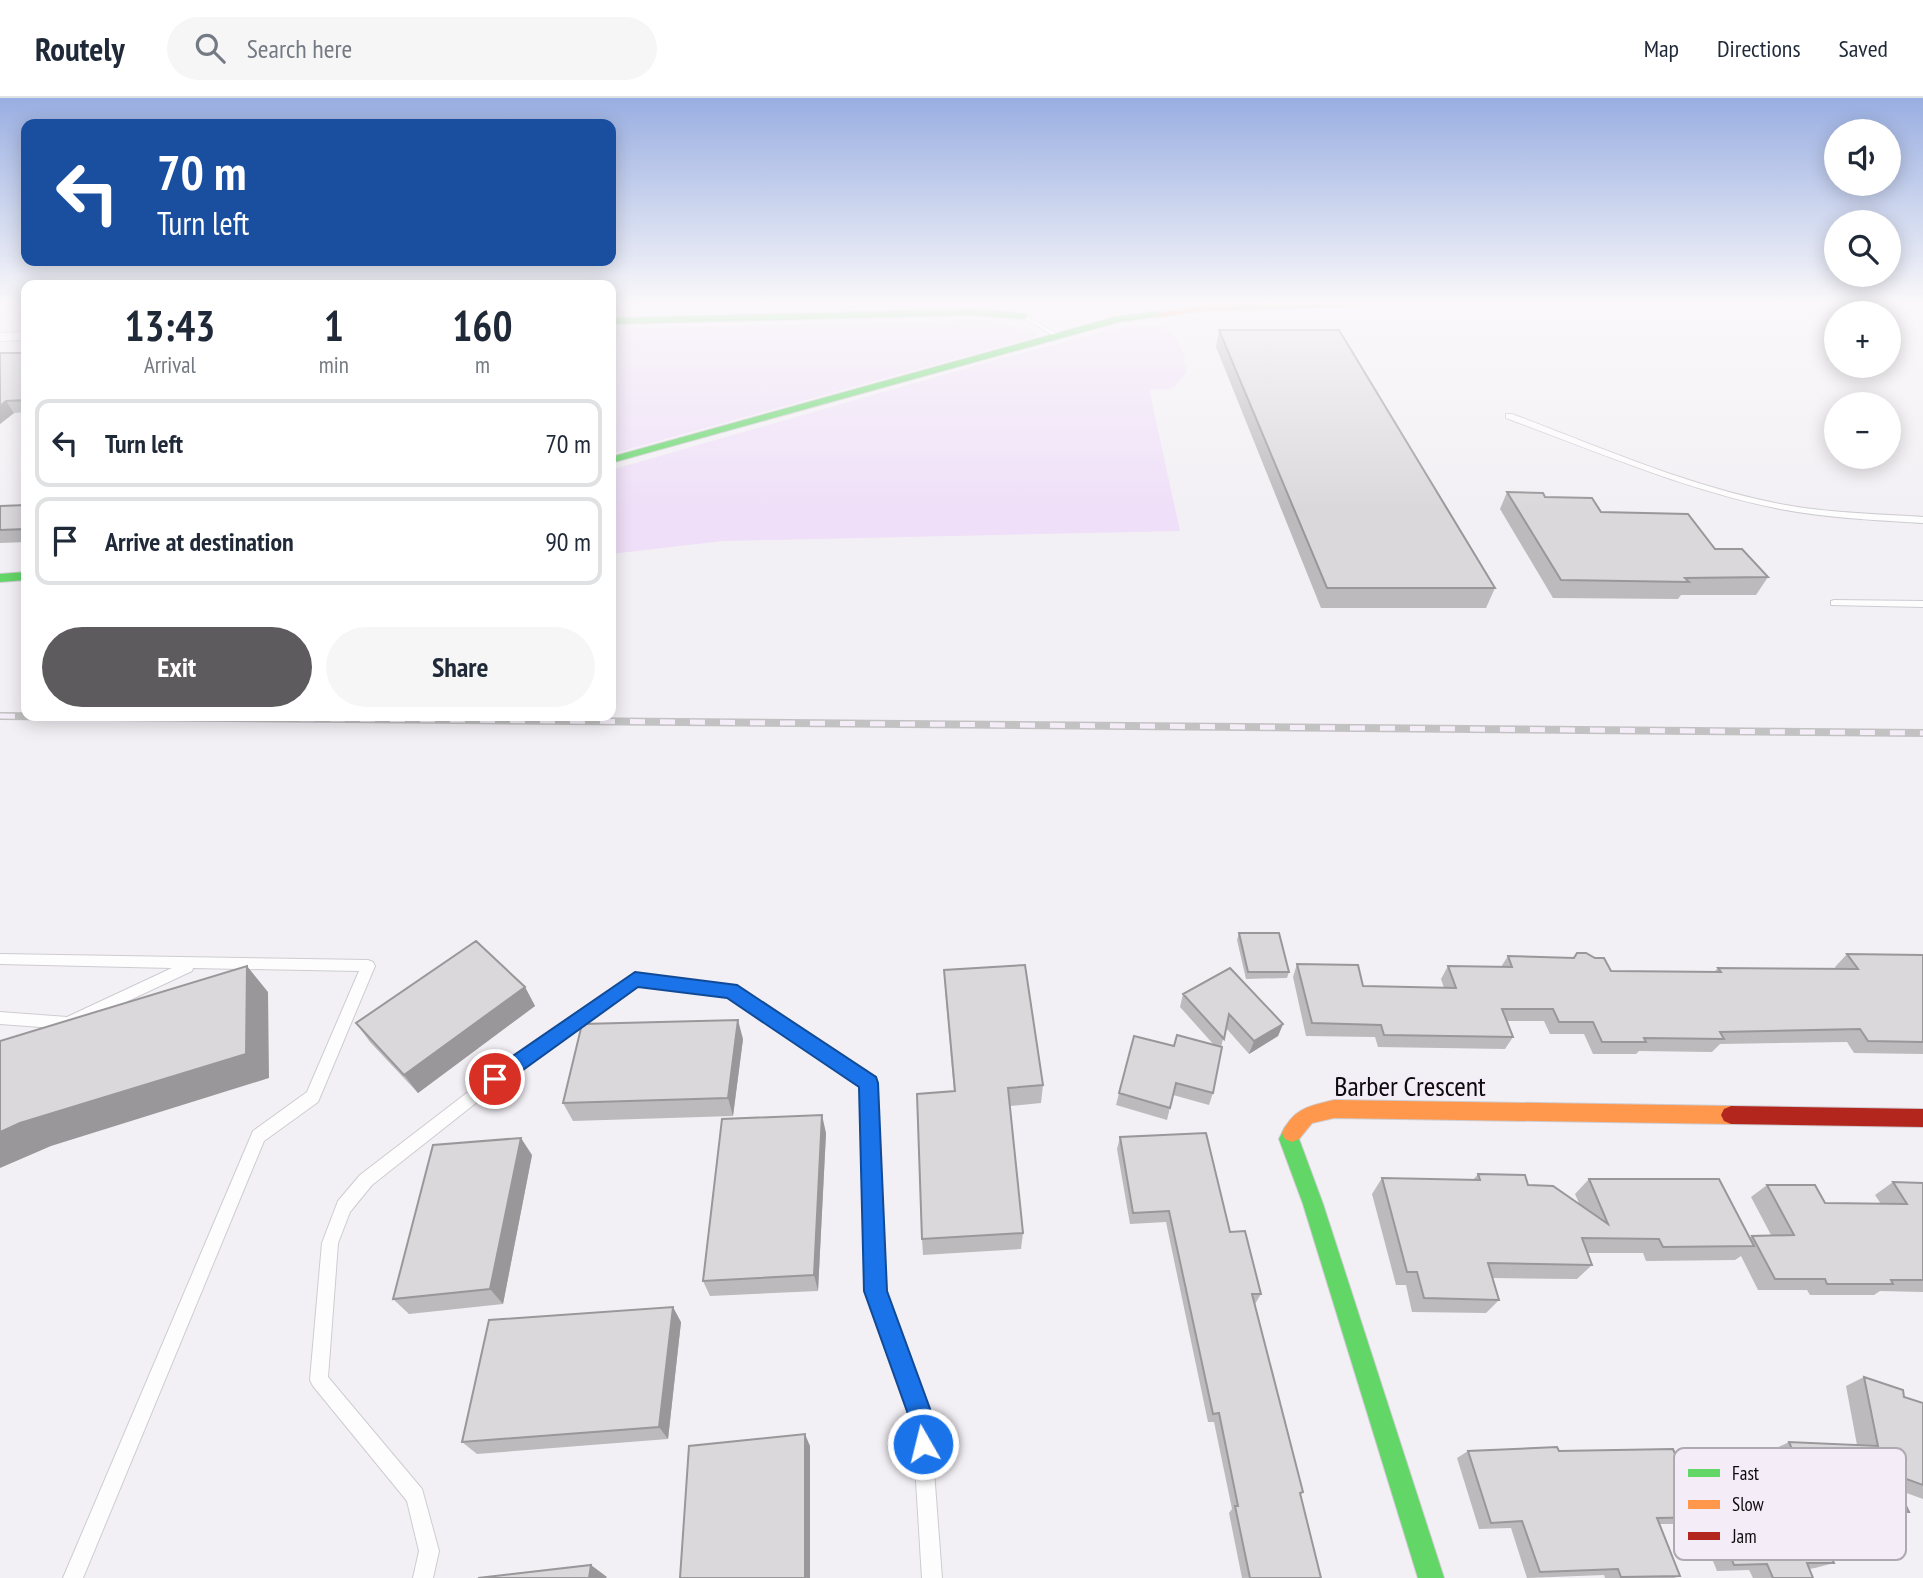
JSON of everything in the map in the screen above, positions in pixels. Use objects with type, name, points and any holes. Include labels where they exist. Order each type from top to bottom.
[{"type":"street","points":[[616,459],[928,371]]},
{"type":"street","points":[[0,578],[21,576]]},
{"type":"street","name":"Barber Crescent","points":[[1431,1578],[1313,1204],[1289,1139],[1296,1121],[1312,1112],[1334,1109],[1923,1118]]},
{"type":"lane","points":[[1509,416],[1666,476],[1762,502],[1814,512],[1923,520]]},
{"type":"lane","points":[[1834,603],[1923,604]]},
{"type":"lane","points":[[0,959],[190,965],[368,966],[313,1097],[258,1136],[73,1578]]},
{"type":"lane","points":[[0,1018],[68,1023],[190,965]]},
{"type":"lane","points":[[423,1578],[429,1551],[415,1496],[319,1380],[330,1243],[344,1207],[366,1180],[538,1046],[635,979],[731,991],[869,1083],[876,1291],[921,1417],[932,1578]]},
{"type":"shaded area","points":[[616,371],[911,371],[616,453]]},
{"type":"shaded area","points":[[956,371],[1187,371],[1170,389],[1149,389],[1180,531],[723,541],[616,553],[616,469]]},
{"type":"building","points":[[0,371],[21,371],[21,400],[6,401],[0,406]]},
{"type":"building","points":[[1236,371],[1364,371],[1495,588],[1327,588]]},
{"type":"building","points":[[1507,492],[1543,493],[1545,497],[1592,498],[1601,512],[1688,514],[1715,549],[1742,549],[1768,577],[1685,578],[1689,582],[1561,580]]},
{"type":"building","points":[[21,505],[21,529],[0,530],[0,506]]},
{"type":"building","points":[[1239,933],[1279,933],[1289,972],[1248,972]]},
{"type":"building","points":[[476,941],[525,987],[404,1075],[356,1023]]},
{"type":"building","points":[[1577,953],[1604,958],[1611,971],[1721,972],[1718,968],[1858,969],[1847,954],[1923,955],[1923,1042],[1868,1041],[1860,1029],[1720,1032],[1724,1039],[1644,1038],[1646,1042],[1602,1042],[1593,1022],[1559,1022],[1553,1009],[1502,1009],[1513,1037],[1384,1035],[1381,1025],[1312,1023],[1297,964],[1358,965],[1363,986],[1456,988],[1448,966],[1512,967],[1508,956],[1574,958]]},
{"type":"building","points":[[1025,965],[1043,1085],[1008,1088],[1023,1233],[922,1239],[917,1094],[955,1091],[944,970]]},
{"type":"building","points":[[247,966],[246,1054],[20,1123],[0,1132],[0,1041]]},
{"type":"building","points":[[1230,968],[1283,1024],[1254,1041],[1229,1014],[1224,1039],[1183,994]]},
{"type":"building","points":[[738,1020],[728,1098],[563,1103],[582,1024]]},
{"type":"building","points":[[1177,1035],[1222,1047],[1213,1093],[1176,1083],[1170,1108],[1119,1093],[1134,1036],[1174,1046]]},
{"type":"building","points":[[822,1115],[814,1275],[703,1281],[722,1119]]},
{"type":"building","points":[[1206,1133],[1230,1232],[1245,1231],[1261,1294],[1252,1294],[1303,1492],[1300,1493],[1321,1578],[1250,1578],[1219,1413],[1213,1414],[1169,1211],[1133,1213],[1120,1137]]},
{"type":"building","points":[[521,1138],[490,1289],[393,1299],[433,1145]]},
{"type":"building","points":[[1478,1174],[1525,1175],[1528,1185],[1553,1186],[1608,1224],[1589,1179],[1719,1179],[1754,1246],[1663,1247],[1659,1239],[1582,1238],[1592,1265],[1488,1263],[1499,1300],[1424,1298],[1417,1272],[1407,1272],[1382,1178],[1480,1180]]},
{"type":"building","points":[[1893,1182],[1923,1183],[1923,1280],[1891,1280],[1893,1284],[1827,1284],[1825,1279],[1775,1279],[1752,1236],[1794,1235],[1767,1185],[1815,1185],[1825,1203],[1907,1204]]},
{"type":"building","points":[[673,1307],[659,1427],[462,1442],[489,1320]]},
{"type":"building","points":[[1864,1377],[1903,1390],[1904,1397],[1923,1403],[1923,1485],[1906,1479],[1906,1448],[1792,1448],[1789,1442],[1878,1446]]},
{"type":"building","points":[[805,1434],[805,1578],[680,1578],[689,1446]]},
{"type":"building","points":[[1557,1447],[1559,1451],[1673,1449],[1674,1518],[1657,1518],[1680,1576],[1621,1577],[1618,1569],[1540,1572],[1522,1521],[1491,1523],[1468,1451]]},
{"type":"building","points":[[1732,1560],[1833,1560],[1834,1563],[1807,1563],[1813,1578],[1773,1578],[1767,1564],[1734,1565]]},
{"type":"building","points":[[591,1565],[589,1578],[478,1578]]},
{"type":"railway","points":[[0,716],[21,716]]},
{"type":"railway","points":[[566,721],[1923,733]]},
{"type":"traffic: fast","points":[[616,459],[931,371]]},
{"type":"traffic: fast","points":[[0,578],[21,576]]},
{"type":"traffic: fast","points":[[1292,1133],[1289,1139],[1313,1204],[1431,1578]]},
{"type":"traffic: slow","points":[[1292,1133],[1306,1116],[1334,1109],[1731,1115]]},
{"type":"traffic: jam","points":[[1731,1115],[1923,1118]]},
{"type":"route","points":[[495,1079],[635,979],[731,991],[869,1083],[876,1291],[921,1417],[923,1444]]}]
